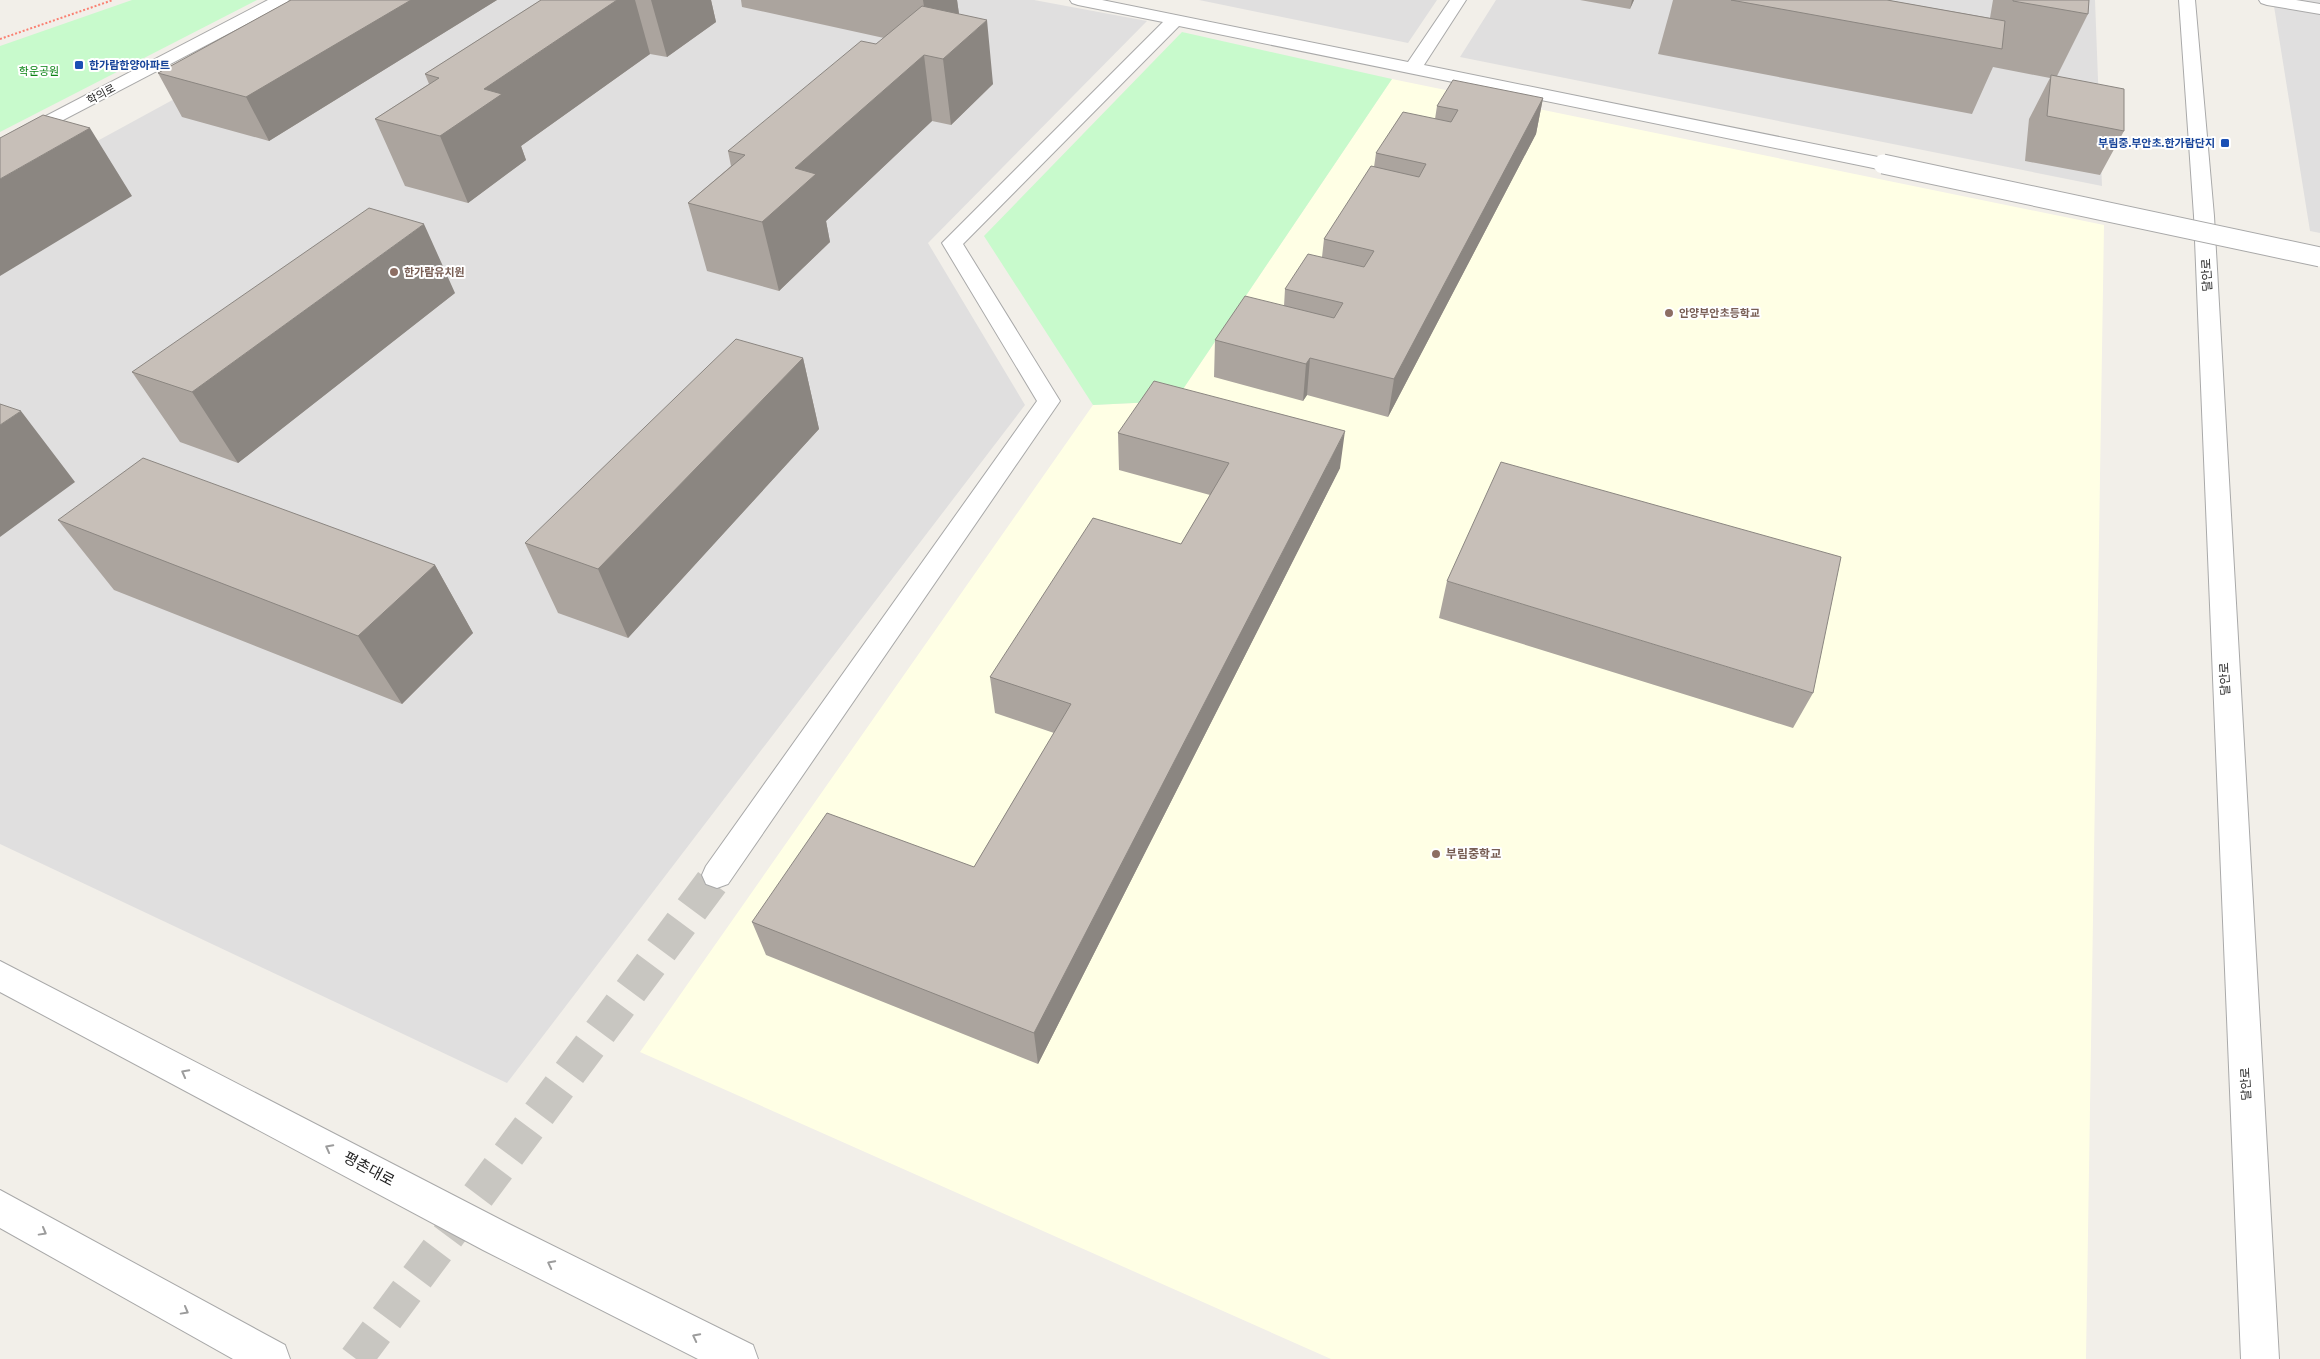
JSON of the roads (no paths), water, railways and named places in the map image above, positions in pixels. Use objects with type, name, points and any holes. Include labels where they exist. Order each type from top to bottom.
[{"type":"street","name":"학의로","points":[[0,147],[281,0]]},
{"type":"street","points":[[1078,0],[1883,164],[2320,257]]},
{"type":"street","points":[[1413,68],[1458,0]]},
{"type":"street","name":"달안로","points":[[2187,0],[2204,216],[2225,685],[2260,1359]]},
{"type":"street","points":[[2267,0],[2320,9]]},
{"type":"street","points":[[717,875],[1049,401],[952,243],[1175,20]]},
{"type":"street","name":"평촌대로","points":[[0,976],[496,1237],[739,1359]]},
{"type":"street","points":[[0,1208],[271,1359]]},
{"type":"tunnel","points":[[356,1359],[717,875]]},
{"type":"place","name":"한가람한양아파트","points":[[79,65]]},
{"type":"place","name":"부림중.부안초.한가람단지","points":[[2225,143]]},
{"type":"place","name":"한가람유치원","points":[[394,272]]},
{"type":"place","name":"안양부안초등학교","points":[[1669,313]]},
{"type":"place","name":"부림중학교","points":[[1436,854]]},
{"type":"park label","name":"학운공원","points":[[39,71]]}]
